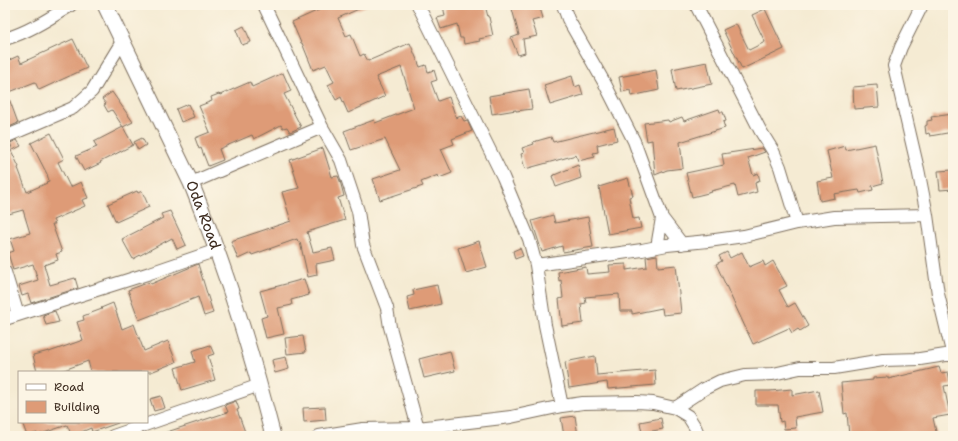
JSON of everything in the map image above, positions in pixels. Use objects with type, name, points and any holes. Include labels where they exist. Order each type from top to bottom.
[{"type":"street","points":[[5,39],[24,32],[48,20],[71,5]]},
{"type":"street","name":"Oda Road","points":[[105,5],[191,183],[217,250],[238,312],[260,385],[273,436]]},
{"type":"street","points":[[264,5],[322,127],[341,160],[358,211],[363,244],[387,308],[390,327],[418,428]]},
{"type":"street","points":[[418,5],[503,177],[529,239],[536,265],[545,326],[562,406]]},
{"type":"street","points":[[562,5],[568,19],[605,84],[634,141],[662,218],[682,244]]},
{"type":"street","points":[[696,5],[760,130],[773,151],[780,167],[797,223]]},
{"type":"street","points":[[675,408],[704,389],[720,381],[745,375],[774,374],[800,368],[834,368],[883,360],[920,359],[953,355],[938,294],[927,214],[918,169],[894,66],[901,47],[922,5]]},
{"type":"street","points":[[5,137],[73,108],[92,90],[123,40]]},
{"type":"street","points":[[191,183],[322,127]]},
{"type":"street","points":[[536,265],[744,236],[797,223],[834,218],[927,214]]},
{"type":"street","points":[[657,247],[662,218]]},
{"type":"street","points":[[5,319],[217,250]]},
{"type":"street","points":[[5,272],[18,315]]},
{"type":"street","points":[[113,436],[125,434],[260,385]]},
{"type":"street","points":[[319,436],[363,429],[418,428],[512,417],[583,403],[637,402],[653,403],[675,408],[688,416],[699,436]]},
{"type":"building","points":[[330,5],[368,5],[338,18],[346,36],[351,34],[360,56],[364,54],[368,61],[410,43],[420,67],[426,65],[428,72],[434,70],[437,80],[431,82],[438,101],[449,97],[456,118],[461,116],[464,121],[467,120],[472,131],[452,139],[454,144],[441,149],[452,173],[439,178],[438,175],[421,182],[423,186],[380,200],[373,179],[400,170],[385,139],[351,150],[344,131],[374,120],[375,123],[414,108],[401,67],[376,77],[385,96],[348,113],[341,97],[336,100],[328,85],[334,82],[326,65],[313,70],[292,22]]},
{"type":"building","points":[[443,5],[485,5],[493,36],[479,39],[480,41],[464,44],[463,38],[460,38],[457,24],[441,29],[437,18],[445,16]]},
{"type":"building","points":[[511,5],[539,5],[543,18],[532,21],[537,36],[523,39],[525,53],[518,55],[511,38],[519,35]]},
{"type":"building","points":[[765,9],[784,49],[742,69],[723,30],[736,24],[749,50],[765,42],[752,15]]},
{"type":"building","points":[[244,26],[251,42],[242,45],[236,30]]},
{"type":"building","points":[[73,39],[87,68],[39,90],[35,82],[7,93],[18,123],[5,129],[5,62],[18,56],[21,63]]},
{"type":"building","points":[[707,62],[712,84],[676,91],[672,69]]},
{"type":"building","points":[[656,70],[659,90],[631,96],[630,90],[622,92],[619,77]]},
{"type":"building","points":[[283,73],[291,91],[284,94],[301,127],[290,132],[287,127],[283,128],[281,125],[254,139],[252,135],[219,149],[223,160],[208,166],[201,148],[199,149],[195,138],[210,132],[199,106],[212,101],[211,97],[220,95],[250,82],[252,87]]},
{"type":"building","points":[[572,76],[575,87],[580,85],[583,95],[550,105],[544,85]]},
{"type":"building","points":[[877,85],[879,107],[854,109],[853,87]]},
{"type":"building","points":[[529,89],[532,109],[492,114],[489,96]]},
{"type":"building","points":[[112,92],[133,122],[123,127],[112,110],[108,112],[104,105],[106,104],[102,99]]},
{"type":"building","points":[[188,104],[194,117],[181,122],[176,109]]},
{"type":"building","points":[[719,109],[720,112],[723,112],[726,121],[723,122],[725,128],[680,142],[683,168],[667,170],[655,175],[652,140],[647,141],[644,123],[668,120],[669,122],[682,117],[684,121]]},
{"type":"building","points":[[953,114],[953,132],[930,136],[929,133],[926,134],[925,126],[927,125],[927,121],[932,120],[931,117]]},
{"type":"building","points":[[123,127],[133,145],[84,171],[76,156],[97,147],[94,142]]},
{"type":"building","points":[[614,127],[617,140],[597,145],[598,152],[593,153],[595,157],[578,161],[576,155],[525,169],[521,154],[524,153],[522,148],[534,144],[533,142],[551,137],[553,142]]},
{"type":"building","points":[[51,133],[64,159],[58,162],[70,187],[81,182],[88,198],[82,200],[85,206],[53,220],[55,224],[52,224],[62,252],[56,254],[58,260],[44,265],[50,285],[75,278],[78,288],[31,303],[28,294],[22,296],[19,286],[38,280],[33,264],[13,270],[8,253],[14,251],[10,239],[30,233],[23,210],[5,215],[5,144],[8,144],[19,167],[18,168],[27,192],[49,181],[31,143]]},
{"type":"building","points":[[142,138],[146,145],[138,150],[134,142]]},
{"type":"building","points":[[17,140],[21,146],[13,150],[10,143]]},
{"type":"building","points":[[875,144],[883,183],[872,186],[873,190],[860,193],[859,190],[834,194],[835,198],[820,201],[817,181],[833,178],[827,151],[845,146],[846,150]]},
{"type":"building","points":[[323,148],[332,177],[338,176],[340,181],[344,196],[338,198],[345,220],[307,232],[313,252],[332,248],[335,260],[316,264],[317,275],[308,277],[300,242],[298,242],[297,239],[252,255],[251,253],[238,259],[231,241],[291,221],[282,192],[299,188],[290,160]]},
{"type":"building","points":[[762,148],[765,152],[748,158],[753,175],[758,173],[760,181],[755,183],[757,192],[738,197],[735,185],[692,197],[686,173],[724,165],[722,154]]},
{"type":"building","points":[[578,165],[581,178],[556,187],[552,176]]},
{"type":"building","points":[[953,170],[953,189],[940,190],[938,171]]},
{"type":"building","points":[[628,178],[633,196],[629,197],[633,219],[639,218],[641,228],[608,234],[599,187]]},
{"type":"building","points":[[137,191],[138,193],[142,191],[149,207],[116,222],[108,204]]},
{"type":"building","points":[[170,211],[186,245],[177,249],[172,238],[133,259],[122,239],[163,218],[161,214]]},
{"type":"building","points":[[553,215],[555,223],[588,217],[593,247],[563,252],[562,246],[542,252],[532,221]]},
{"type":"building","points":[[479,241],[487,267],[466,273],[458,248]]},
{"type":"building","points":[[520,248],[523,256],[515,259],[513,251]]},
{"type":"building","points":[[727,252],[730,258],[742,252],[749,267],[763,261],[765,266],[773,261],[787,286],[779,290],[788,307],[795,303],[808,326],[800,331],[798,329],[792,333],[789,328],[753,344],[716,264],[722,261],[719,256]]},
{"type":"building","points":[[657,255],[658,267],[676,265],[681,313],[663,315],[662,308],[632,314],[632,311],[620,311],[619,294],[585,297],[586,303],[581,304],[583,323],[562,326],[559,299],[563,298],[561,280],[559,281],[558,272],[586,267],[587,274],[610,272],[609,265],[626,264],[626,270],[647,267],[646,257]]},
{"type":"building","points":[[198,264],[213,313],[204,316],[198,297],[139,320],[128,290],[150,282],[151,284]]},
{"type":"building","points":[[304,279],[309,295],[291,300],[292,305],[278,308],[284,334],[266,338],[261,318],[267,316],[260,291]]},
{"type":"building","points":[[437,285],[441,304],[410,311],[407,297],[414,295],[413,290]]},
{"type":"building","points":[[113,303],[122,329],[134,324],[144,351],[168,341],[176,362],[151,372],[91,371],[88,361],[62,371],[37,371],[33,355],[49,352],[83,340],[77,322],[84,320],[83,316],[102,309],[101,308]]},
{"type":"building","points":[[55,311],[59,322],[46,325],[43,315]]},
{"type":"building","points":[[303,336],[306,352],[287,354],[285,338]]},
{"type":"building","points":[[210,345],[214,354],[208,356],[215,380],[182,390],[175,368],[195,362],[192,351]]},
{"type":"building","points":[[450,351],[455,371],[424,378],[419,359]]},
{"type":"building","points":[[595,356],[597,375],[655,370],[656,385],[608,389],[607,382],[569,388],[565,362]]},
{"type":"building","points":[[286,357],[289,369],[275,373],[272,360]]},
{"type":"building","points":[[939,367],[941,373],[948,372],[951,385],[944,386],[950,415],[933,418],[937,436],[849,436],[847,413],[844,414],[841,383],[873,380],[873,378],[888,377],[888,379]]},
{"type":"building","points":[[792,389],[792,395],[819,390],[823,412],[795,417],[796,428],[784,429],[783,421],[780,422],[778,405],[756,405],[756,391]]},
{"type":"building","points":[[161,396],[165,408],[154,411],[150,399]]},
{"type":"building","points":[[236,401],[239,409],[237,410],[245,432],[235,436],[161,436],[161,434],[228,412],[225,405]]},
{"type":"building","points":[[325,407],[326,420],[304,422],[303,408]]},
{"type":"building","points":[[575,416],[578,436],[564,436],[561,418]]},
{"type":"building","points":[[661,418],[663,429],[642,433],[640,422]]},
{"type":"building","points":[[22,423],[118,423],[92,432],[91,428],[72,436],[67,425],[38,435],[37,433],[27,436]]}]
